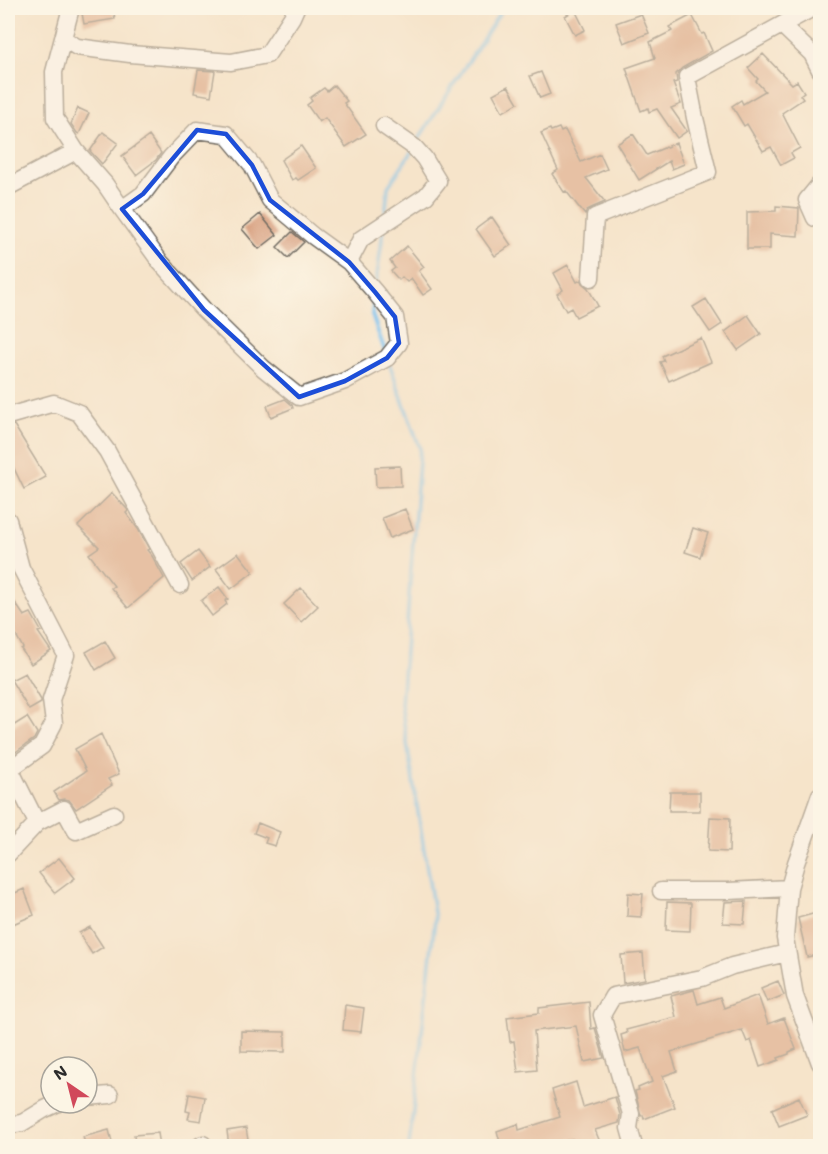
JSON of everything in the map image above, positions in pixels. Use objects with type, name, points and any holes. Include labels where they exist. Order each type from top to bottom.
[{"type":"street","points":[[71,8],[54,72],[55,118],[76,151],[105,184],[122,209],[161,263],[204,310],[263,368],[299,397],[345,381],[387,358],[399,343],[395,317],[349,262],[270,200],[252,165],[226,134],[197,130],[171,157],[143,194],[122,209]]},
{"type":"street","points":[[64,39],[77,47],[231,62],[267,55],[296,8]]},
{"type":"street","points":[[591,278],[595,218],[708,172],[687,77],[813,8]]},
{"type":"street","points":[[787,22],[786,29],[812,54],[820,70]]},
{"type":"street","points":[[349,262],[361,239],[426,196],[438,181],[424,158],[414,147],[384,126]]},
{"type":"street","points":[[8,187],[76,151]]},
{"type":"street","points":[[815,218],[807,200],[820,184]]},
{"type":"street","points":[[8,416],[54,403],[79,413],[106,451],[180,585]]},
{"type":"street","points":[[8,520],[21,568],[66,655],[51,700],[54,723],[42,746],[10,769],[37,823]]},
{"type":"street","points":[[820,795],[789,888],[785,938],[795,996],[820,1063]]},
{"type":"street","points":[[8,854],[37,823],[64,809],[76,831],[114,814]]},
{"type":"street","points":[[661,891],[789,888]]},
{"type":"street","points":[[634,1146],[629,1128],[631,1114],[602,1015],[613,996],[702,978],[732,966],[787,953]]},
{"type":"street","points":[[99,1095],[110,1095]]},
{"type":"street","points":[[8,1125],[22,1123],[39,1113]]},
{"type":"highlighted area","points":[[197,130],[226,134],[252,165],[270,200],[349,262],[395,317],[399,343],[387,358],[345,381],[299,397],[204,310],[122,209],[143,194]]},
{"type":"building","points":[[81,8],[113,8],[115,19],[84,24]]},
{"type":"building","points":[[575,10],[585,30],[575,35],[565,16]]},
{"type":"building","points":[[641,14],[649,33],[624,43],[616,23]]},
{"type":"building","points":[[692,15],[712,51],[682,68],[676,74],[677,82],[673,83],[681,104],[671,108],[687,131],[677,138],[657,109],[649,112],[648,108],[641,111],[626,68],[655,58],[650,42],[672,31],[669,27]]},
{"type":"building","points":[[763,54],[792,84],[797,81],[804,92],[800,95],[803,99],[782,113],[800,148],[791,153],[794,158],[781,165],[771,147],[763,151],[747,124],[744,126],[732,106],[741,100],[743,104],[765,91],[748,68]]},
{"type":"building","points":[[198,70],[215,71],[211,96],[194,93]]},
{"type":"building","points":[[541,72],[550,94],[540,98],[530,76]]},
{"type":"building","points":[[334,85],[347,101],[344,103],[366,134],[346,147],[325,118],[319,122],[307,105],[312,101],[310,98],[324,88],[327,91]]},
{"type":"building","points":[[508,86],[518,103],[503,112],[493,94]]},
{"type":"building","points":[[78,108],[89,113],[79,134],[71,124]]},
{"type":"building","points":[[559,128],[561,132],[565,130],[581,162],[600,154],[607,169],[586,178],[605,202],[587,210],[585,215],[566,191],[564,192],[552,174],[558,170],[541,133]]},
{"type":"building","points":[[103,132],[118,143],[102,164],[90,151]]},
{"type":"building","points":[[633,134],[647,155],[676,143],[684,164],[672,169],[669,161],[639,180],[617,144]]},
{"type":"building","points":[[149,136],[161,153],[156,160],[136,175],[122,156]]},
{"type":"building","points":[[301,146],[316,168],[298,180],[296,178],[292,180],[281,160]]},
{"type":"building","points":[[776,206],[799,208],[798,236],[770,234],[770,249],[747,249],[747,212],[776,211]]},
{"type":"building","points":[[260,214],[277,235],[259,249],[242,229]]},
{"type":"building","points":[[492,217],[511,245],[495,256],[476,229]]},
{"type":"building","points":[[292,232],[304,242],[288,258],[277,247]]},
{"type":"building","points":[[407,246],[424,267],[419,271],[432,289],[423,295],[411,278],[407,282],[402,277],[399,280],[391,271],[395,268],[390,261]]},
{"type":"building","points":[[568,265],[577,282],[581,280],[588,288],[598,306],[576,317],[571,308],[566,311],[557,294],[563,290],[554,273]]},
{"type":"building","points":[[706,299],[722,324],[710,332],[693,307]]},
{"type":"building","points":[[748,315],[761,334],[738,350],[725,332]]},
{"type":"building","points":[[701,338],[711,362],[669,381],[660,362],[664,361],[662,356]]},
{"type":"building","points":[[285,399],[293,408],[271,417],[267,406]]},
{"type":"building","points":[[14,425],[46,477],[24,489],[8,456],[8,426]]},
{"type":"building","points":[[400,466],[401,486],[376,487],[375,467]]},
{"type":"building","points":[[112,493],[127,509],[126,513],[138,529],[149,549],[147,550],[164,578],[128,608],[111,588],[114,586],[89,554],[99,547],[78,526]]},
{"type":"building","points":[[405,509],[413,529],[390,538],[382,518]]},
{"type":"building","points":[[693,528],[708,533],[700,557],[685,552]]},
{"type":"building","points":[[198,551],[210,567],[192,581],[181,564]]},
{"type":"building","points":[[238,553],[253,572],[231,589],[216,569]]},
{"type":"building","points":[[219,587],[228,599],[225,601],[227,604],[212,616],[201,601]]},
{"type":"building","points":[[301,588],[318,606],[301,622],[284,604]]},
{"type":"building","points":[[8,592],[24,616],[31,613],[41,631],[38,632],[51,651],[31,664],[21,649],[23,648],[10,624],[14,622],[8,612]]},
{"type":"building","points":[[105,641],[115,658],[96,670],[86,652]]},
{"type":"building","points":[[25,673],[41,700],[41,703],[29,710],[11,680]]},
{"type":"building","points":[[27,717],[37,733],[34,739],[14,753],[8,743],[8,729]]},
{"type":"building","points":[[101,734],[119,774],[108,779],[112,785],[76,809],[69,800],[59,800],[54,792],[86,771],[75,749]]},
{"type":"building","points":[[670,792],[700,792],[700,811],[669,811]]},
{"type":"building","points":[[710,817],[730,818],[729,852],[708,851]]},
{"type":"building","points":[[258,823],[280,832],[275,846],[265,843],[267,838],[254,833]]},
{"type":"building","points":[[59,858],[75,878],[55,893],[39,873]]},
{"type":"building","points":[[24,889],[34,915],[8,926],[8,896]]},
{"type":"building","points":[[628,893],[643,894],[641,917],[627,916]]},
{"type":"building","points":[[746,901],[744,924],[723,923],[725,902]]},
{"type":"building","points":[[667,902],[691,903],[690,931],[666,930]]},
{"type":"building","points":[[820,912],[820,954],[807,957],[798,918]]},
{"type":"building","points":[[90,927],[103,947],[92,954],[79,933]]},
{"type":"building","points":[[643,953],[645,979],[623,983],[621,955]]},
{"type":"building","points":[[778,981],[784,995],[767,1002],[761,988]]},
{"type":"building","points":[[694,990],[698,1004],[720,997],[724,1008],[758,995],[768,1024],[784,1018],[796,1049],[778,1058],[779,1060],[760,1067],[751,1040],[747,1042],[742,1030],[671,1052],[677,1071],[663,1076],[675,1107],[644,1119],[643,1115],[641,1116],[635,1091],[652,1082],[640,1048],[625,1052],[621,1035],[627,1033],[626,1030],[676,1017],[671,996]]},
{"type":"building","points":[[589,1002],[591,1029],[595,1028],[604,1058],[584,1062],[576,1026],[534,1031],[537,1070],[518,1072],[514,1041],[510,1042],[507,1017],[539,1013],[539,1008]]},
{"type":"building","points":[[345,1005],[364,1008],[361,1032],[343,1030]]},
{"type":"building","points":[[241,1031],[285,1032],[285,1052],[241,1051]]},
{"type":"building","points":[[576,1082],[583,1107],[615,1097],[620,1115],[619,1123],[595,1130],[600,1142],[589,1146],[575,1146],[572,1139],[549,1146],[501,1146],[497,1131],[518,1124],[519,1130],[560,1117],[552,1090]]},
{"type":"building","points":[[189,1094],[205,1097],[201,1121],[188,1119],[190,1112],[186,1111]]},
{"type":"building","points":[[799,1097],[807,1115],[779,1126],[772,1109]]},
{"type":"building","points":[[246,1128],[249,1146],[229,1146],[227,1131]]},
{"type":"building","points":[[109,1130],[113,1146],[86,1146],[83,1137]]},
{"type":"building","points":[[158,1133],[160,1146],[135,1146],[134,1135]]},
{"type":"waterway","points":[[416,143],[503,8]]},
{"type":"waterway","points":[[385,216],[388,187],[411,152]]},
{"type":"waterway","points":[[376,284],[383,232]]},
{"type":"waterway","points":[[374,300],[372,315],[385,351]]},
{"type":"waterway","points":[[389,363],[420,448],[401,705],[435,919],[409,1146]]}]
